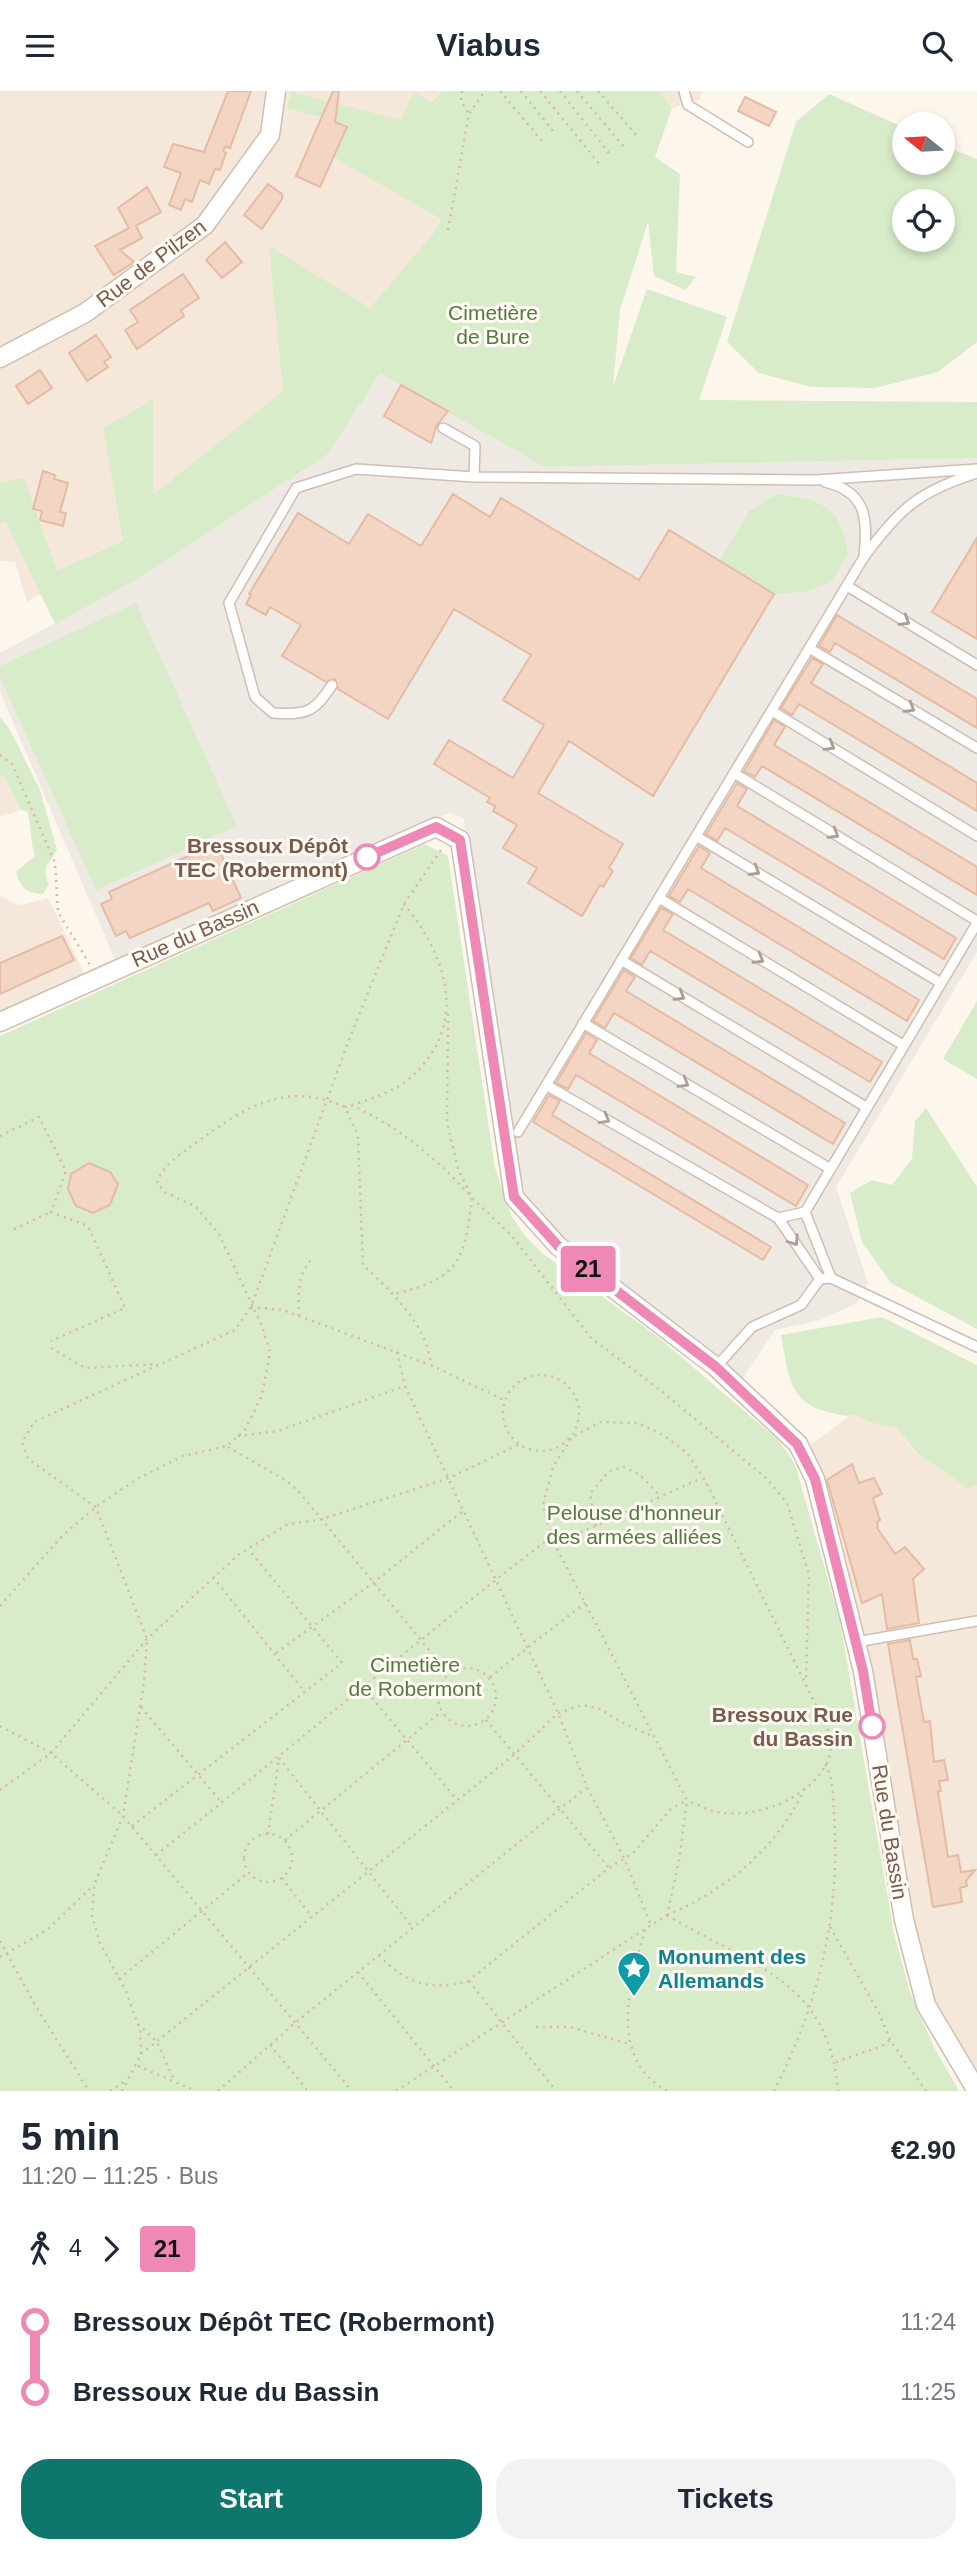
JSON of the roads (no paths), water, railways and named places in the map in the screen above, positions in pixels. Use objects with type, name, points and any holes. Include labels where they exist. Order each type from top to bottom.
[{"type":"street","name":"Rue de Pilzen","points":[[0,358],[85,313],[205,225],[270,135],[276,91]]},
{"type":"street","name":"Rue du Bassin","points":[[0,1022],[436,827],[460,840],[514,1197],[558,1246],[716,1367],[797,1444],[815,1479],[856,1641],[904,1920],[926,2005],[977,2091]]},
{"type":"lane","points":[[684,91],[688,104],[748,142]]},
{"type":"lane","points":[[443,428],[475,446],[474,477]]},
{"type":"lane","points":[[332,685],[318,706],[298,715],[273,713],[255,697],[229,603],[296,488],[355,470],[474,477],[816,480],[977,471]]},
{"type":"lane","points":[[518,1132],[864,557],[892,518],[937,485],[977,471]]},
{"type":"lane","points":[[816,480],[846,487],[860,505],[867,521],[864,557]]},
{"type":"lane","points":[[847,586],[977,665]]},
{"type":"lane","points":[[809,648],[977,748]]},
{"type":"lane","points":[[772,711],[977,836]]},
{"type":"lane","points":[[734,773],[977,922],[805,1212],[778,1218]]},
{"type":"lane","points":[[696,836],[941,983]]},
{"type":"lane","points":[[659,898],[903,1045]]},
{"type":"lane","points":[[621,960],[866,1107]]},
{"type":"lane","points":[[583,1023],[829,1168]]},
{"type":"lane","points":[[546,1085],[778,1218],[820,1279]]},
{"type":"lane","points":[[805,1212],[831,1278]]},
{"type":"lane","points":[[716,1367],[752,1327],[801,1305],[820,1279],[831,1278],[977,1347]]},
{"type":"lane","points":[[856,1641],[977,1621]]},
{"type":"place","name":"Bressoux Dépôt TEC (Robermont)","points":[[367,857]]},
{"type":"place","name":"Bressoux Rue du Bassin","points":[[872,1726]]},
{"type":"place","name":"Monument des Allemands","points":[[634,1998]]},
{"type":"park label","name":"Cimetière de Bure","points":[[493,324]]},
{"type":"park label","name":"Pelouse d'honneur des armées alliées","points":[[634,1524]]},
{"type":"park label","name":"Cimetière de Robermont","points":[[415,1676]]}]
